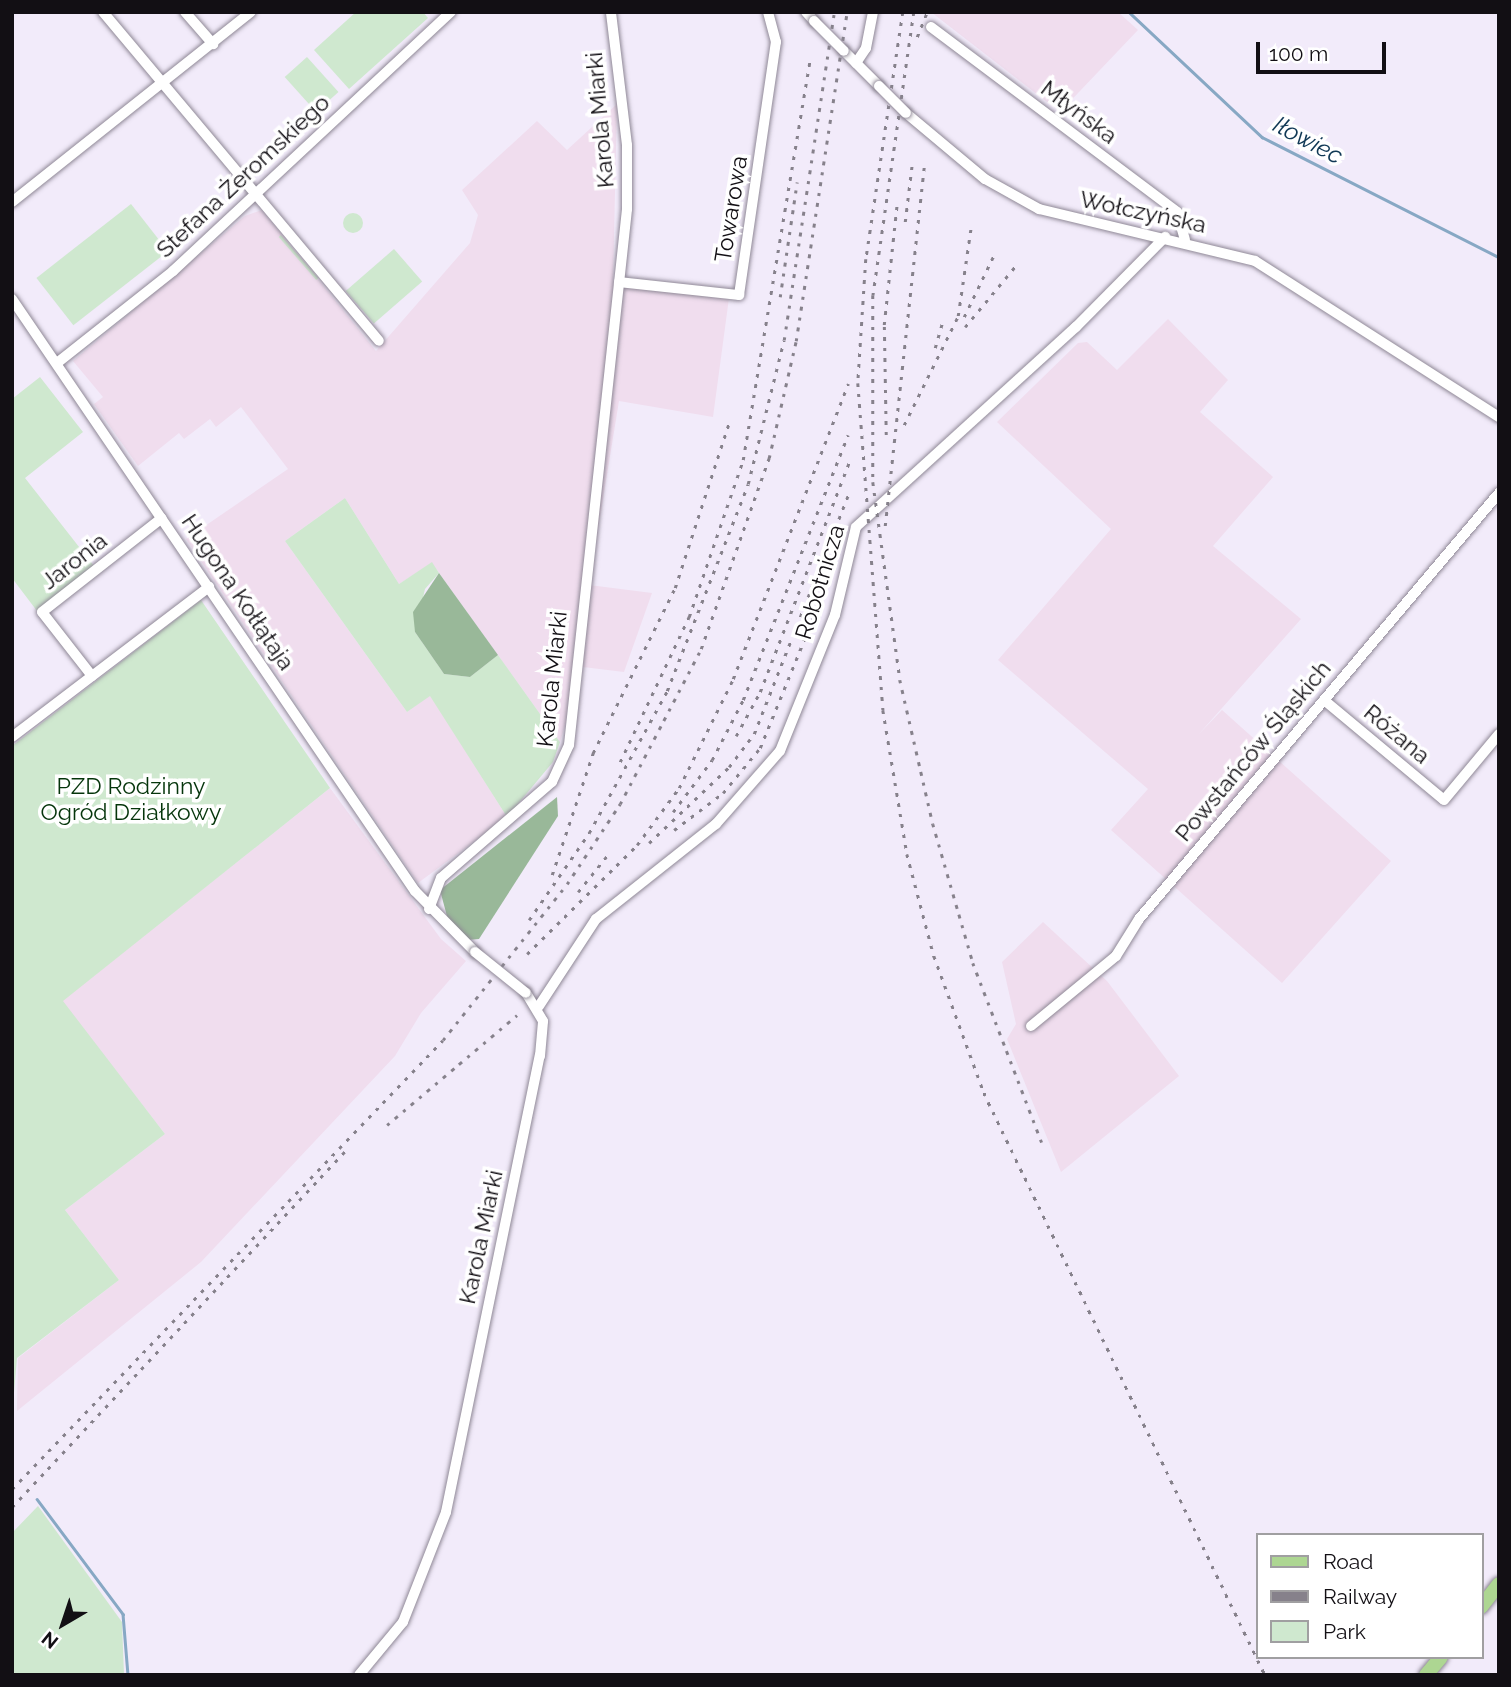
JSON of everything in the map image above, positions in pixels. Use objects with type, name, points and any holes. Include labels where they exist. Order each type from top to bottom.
[{"type":"main road","points":[[1483,1604],[1499,1584]]},
{"type":"main road","points":[[1426,1675],[1439,1659]]},
{"type":"street","points":[[103,12],[379,341]]},
{"type":"street","points":[[185,12],[212,44]]},
{"type":"street","points":[[12,202],[163,85],[251,12]]},
{"type":"street","name":"Karola Miarki","points":[[429,909],[441,878],[552,782],[569,745],[619,282],[627,145],[611,12]]},
{"type":"street","name":"Towarowa","points":[[619,282],[739,295],[776,42],[768,12]]},
{"type":"street","points":[[856,62],[866,48],[873,12]]},
{"type":"street","name":"Stefana Żeromskiego","points":[[57,363],[256,195],[447,14]]},
{"type":"street","name":"Wołczyńska","points":[[810,17],[906,113],[1012,196],[1071,219],[1185,240],[1255,261],[1499,417]]},
{"type":"street","name":"Młyńska","points":[[932,27],[1177,212],[1185,240]]},
{"type":"street","name":"Robotnicza","points":[[539,1006],[596,919],[716,824],[780,751],[835,615],[856,527],[1076,327],[1165,237]]},
{"type":"street","name":"Hugona Kołłątaja","points":[[12,299],[429,909]]},
{"type":"street","name":"Powstańców Śląskich","points":[[1031,1026],[1116,956],[1139,919],[1499,493]]},
{"type":"street","name":"Jaronia","points":[[92,676],[43,612],[162,518]]},
{"type":"street","points":[[12,737],[209,587]]},
{"type":"street","name":"Różana","points":[[1324,700],[1444,800],[1499,734]]},
{"type":"street","points":[[429,909],[539,1006]]},
{"type":"street","name":"Karola Miarki","points":[[359,1675],[403,1622],[446,1512],[540,1056],[539,1006]]},
{"type":"shaded area","points":[[931,12],[1118,12],[1138,30],[1060,112]]},
{"type":"shaded area","points":[[617,104],[613,281],[729,298],[713,417],[619,401],[589,585],[652,593],[624,672],[583,667],[560,742],[432,563],[399,584],[345,498],[285,541],[407,712],[430,695],[507,817],[418,883],[186,539],[288,469],[241,407],[216,427],[210,419],[184,439],[179,433],[138,466],[94,404],[103,397],[73,361],[245,216],[262,210],[376,351],[470,243],[478,215],[462,190],[537,121],[567,150]]},
{"type":"shaded area","points":[[1168,319],[1228,380],[1200,412],[1273,477],[1213,546],[1301,619],[1198,735],[1222,710],[1391,861],[1282,983],[1111,830],[1148,789],[998,660],[1111,529],[997,422],[1078,343],[1087,342],[1117,370]]},
{"type":"shaded area","points":[[330,788],[441,939],[466,961],[421,1013],[395,1056],[201,1262],[17,1411],[18,1358],[119,1280],[65,1210],[165,1134],[62,1001]]},
{"type":"shaded area","points":[[1043,922],[1107,981],[1179,1076],[1061,1172],[1007,1039],[1016,1024],[1002,962]]},
{"type":"green space","points":[[356,12],[423,12],[428,18],[349,89],[314,50]]},
{"type":"green space","points":[[307,57],[338,92],[316,112],[285,77]]},
{"type":"green space","points":[[131,204],[168,251],[73,325],[36,278]]},
{"type":"green space","points":[[353,213],[360,216],[363,223],[360,230],[353,233],[346,230],[343,223],[346,216]]},
{"type":"green space","points":[[281,235],[318,278],[316,280],[279,237]]},
{"type":"green space","points":[[394,249],[422,281],[374,323],[346,291]]},
{"type":"green space","points":[[40,377],[83,432],[25,478],[94,566],[37,611],[12,578],[12,399]]},
{"type":"green space","points":[[345,498],[399,584],[432,562],[439,573],[425,589],[415,632],[444,674],[470,677],[498,655],[560,742],[553,762],[507,817],[430,696],[407,712],[285,541]]},
{"type":"green space","points":[[439,573],[498,655],[470,677],[444,674],[415,632],[413,612]]},
{"type":"green space","name":"PZD Rodzinny Ogród Działkowy","points":[[201,600],[330,788],[63,1001],[165,1134],[65,1210],[119,1280],[17,1358],[12,1416],[12,746]]},
{"type":"green space","points":[[557,797],[558,816],[479,939],[467,940],[448,920],[440,890]]},
{"type":"green space","points":[[38,1506],[122,1622],[124,1675],[12,1675],[12,1533]]},
{"type":"waterway","name":"Iłowiec","points":[[1129,12],[1262,137],[1499,257]]},
{"type":"waterway","points":[[37,1499],[123,1614],[128,1675]]},
{"type":"railway","points":[[529,920],[589,833],[667,691],[748,484],[784,340],[834,12]]},
{"type":"railway","points":[[12,1489],[443,1040],[567,884],[620,804],[701,649],[769,458],[796,341],[847,12]]},
{"type":"railway","points":[[903,12],[866,259],[858,383],[883,710],[907,854],[934,956],[984,1093],[1256,1656]]},
{"type":"railway","points":[[914,12],[873,295],[873,482],[900,680],[933,824],[973,963],[1044,1148]]},
{"type":"railway","points":[[917,37],[927,12]]},
{"type":"railway","points":[[620,762],[689,617],[743,460],[810,60]]},
{"type":"railway","points":[[905,222],[912,164]]},
{"type":"railway","points":[[885,526],[924,166]]},
{"type":"railway","points":[[780,297],[797,182]]},
{"type":"railway","points":[[886,435],[884,325],[897,204]]},
{"type":"railway","points":[[904,425],[958,316],[971,227]]},
{"type":"railway","points":[[964,317],[995,253]]},
{"type":"railway","points":[[965,327],[1018,263]]},
{"type":"railway","points":[[935,348],[943,320]]},
{"type":"railway","points":[[527,954],[637,845],[679,788],[733,679],[848,384]]},
{"type":"railway","points":[[552,875],[593,753],[675,588],[729,423]]},
{"type":"railway","points":[[673,812],[712,760],[743,700],[848,435]]},
{"type":"railway","points":[[736,736],[760,692],[849,463]]},
{"type":"railway","points":[[649,843],[729,767],[754,734],[848,495]]},
{"type":"railway","points":[[674,830],[723,793],[760,748],[833,569]]},
{"type":"railway","points":[[578,892],[610,852]]},
{"type":"railway","points":[[387,1125],[517,1015]]},
{"type":"railway","points":[[12,1507],[349,1147]]},
{"type":"railway","points":[[1257,1659],[1265,1675]]}]
